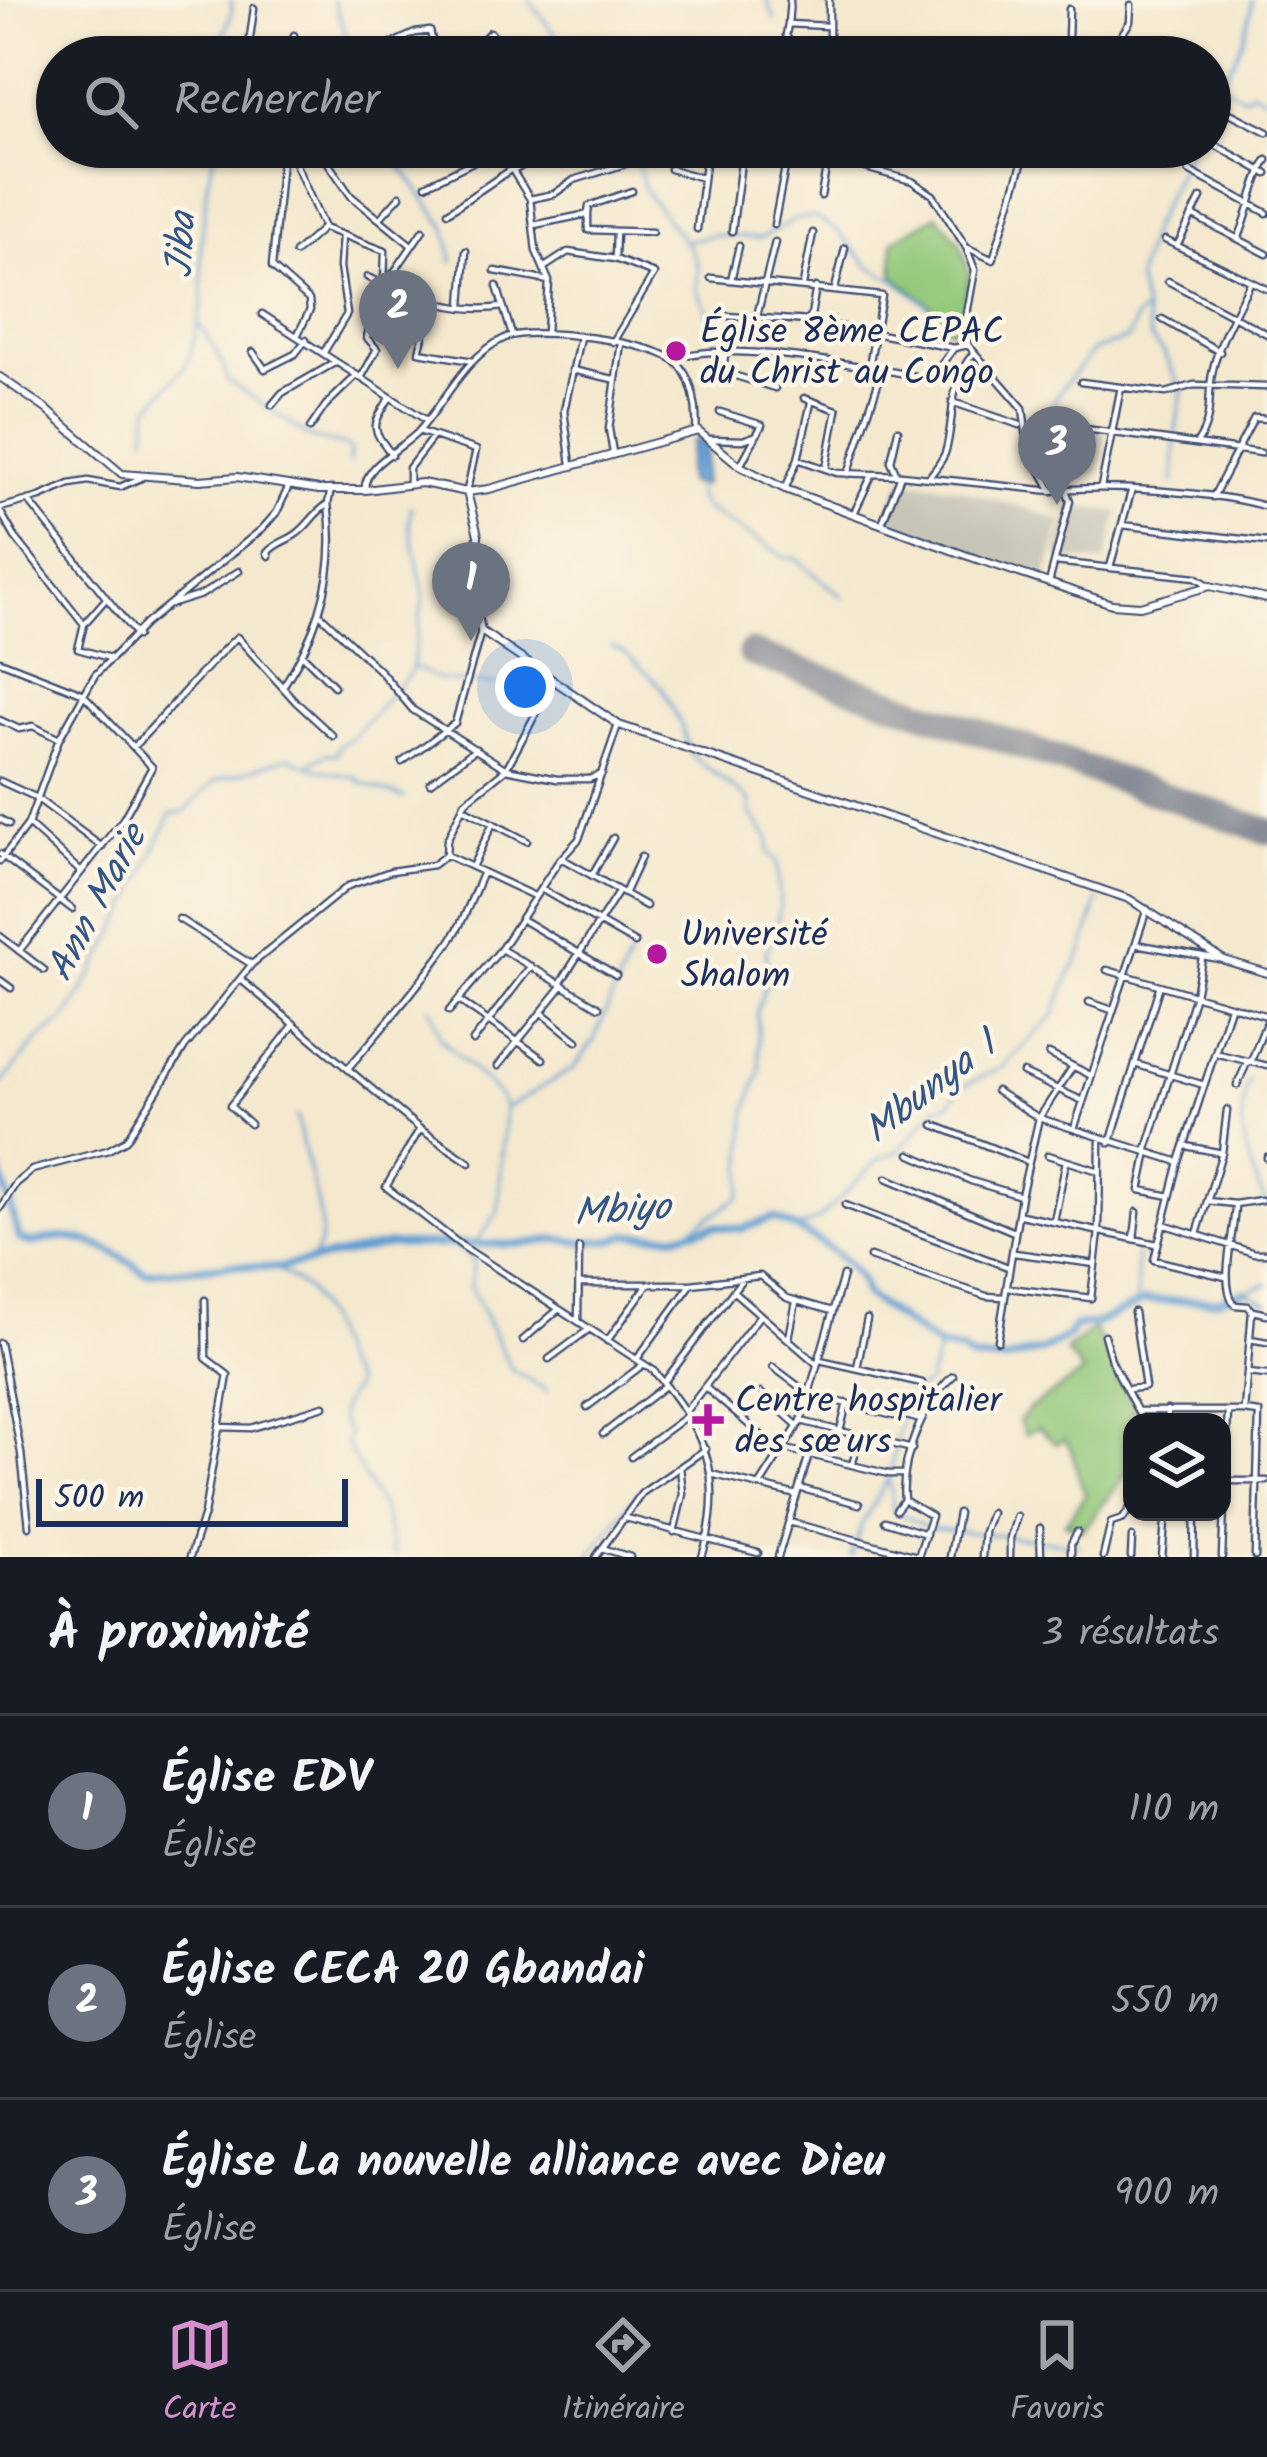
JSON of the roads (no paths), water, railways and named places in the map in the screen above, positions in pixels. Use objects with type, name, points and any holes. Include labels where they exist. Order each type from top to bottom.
[{"type":"street","points":[[787,36],[790,0]]},
{"type":"street","points":[[828,36],[829,0]]},
{"type":"street","points":[[1121,36],[1130,22],[1131,5]]},
{"type":"street","points":[[250,36],[254,8]]},
{"type":"street","points":[[1069,9],[1069,36]]},
{"type":"street","points":[[788,24],[828,26]]},
{"type":"street","points":[[1231,114],[1267,132]]},
{"type":"street","points":[[1231,154],[1263,172]]},
{"type":"street","points":[[1238,239],[1267,160]]},
{"type":"street","points":[[284,168],[272,267],[309,300],[310,310],[298,334]]},
{"type":"street","points":[[296,168],[324,228],[386,251],[384,284]]},
{"type":"street","points":[[332,168],[351,196],[410,244]]},
{"type":"street","points":[[427,185],[460,168]]},
{"type":"street","points":[[530,199],[554,194],[574,180],[613,168]]},
{"type":"street","points":[[697,229],[704,168]]},
{"type":"street","points":[[732,231],[740,168]]},
{"type":"street","points":[[774,225],[786,168]]},
{"type":"street","points":[[820,196],[826,168]]},
{"type":"street","points":[[865,168],[933,195],[966,247],[975,269],[966,320],[968,345],[1023,408],[1028,447],[1052,491]]},
{"type":"street","points":[[966,247],[993,260],[1021,168]]},
{"type":"street","points":[[448,212],[514,169],[530,199],[536,251],[549,280],[546,333]]},
{"type":"street","points":[[670,170],[703,178]]},
{"type":"street","points":[[1189,170],[1267,213]]},
{"type":"street","points":[[632,191],[589,206],[588,230],[652,232]]},
{"type":"street","points":[[380,218],[400,196]]},
{"type":"street","points":[[1177,246],[1201,198]]},
{"type":"street","points":[[534,225],[588,214]]},
{"type":"street","points":[[1192,215],[1267,254]]},
{"type":"street","points":[[295,254],[324,228]]},
{"type":"street","points":[[310,428],[326,405],[359,376],[376,350],[367,338],[373,304],[423,230]]},
{"type":"street","points":[[615,260],[616,232]]},
{"type":"street","points":[[803,285],[813,233]]},
{"type":"street","points":[[324,352],[347,314],[340,267],[342,236]]},
{"type":"street","points":[[1165,240],[1267,289]]},
{"type":"street","points":[[757,316],[775,242]]},
{"type":"street","points":[[731,280],[739,246]]},
{"type":"street","points":[[835,290],[845,248]]},
{"type":"street","points":[[462,306],[466,251]]},
{"type":"street","points":[[545,267],[568,252],[615,260],[654,274],[617,343],[609,429],[613,454]]},
{"type":"street","points":[[495,271],[549,280]]},
{"type":"street","points":[[367,277],[432,302],[486,310],[503,307]]},
{"type":"street","points":[[711,278],[882,296],[868,366]]},
{"type":"street","points":[[1168,281],[1267,334]]},
{"type":"street","points":[[1197,443],[1210,418],[1210,385],[1220,352],[1250,283]]},
{"type":"street","points":[[497,286],[512,335]]},
{"type":"street","points":[[810,321],[816,287]]},
{"type":"street","points":[[432,302],[419,352],[473,361]]},
{"type":"street","points":[[262,314],[426,420]]},
{"type":"street","points":[[727,316],[810,321],[954,348],[968,345]]},
{"type":"street","points":[[1162,319],[1220,352]]},
{"type":"street","points":[[365,490],[369,472],[419,431],[473,361],[512,335],[546,333],[666,354],[675,361],[694,398],[696,433]]},
{"type":"street","points":[[571,465],[564,411],[580,338]]},
{"type":"street","points":[[253,352],[265,369],[295,355],[306,340]]},
{"type":"street","points":[[675,361],[688,353],[725,354],[868,366],[930,379],[954,348]]},
{"type":"street","points":[[725,354],[723,371],[775,388]]},
{"type":"street","points":[[929,478],[946,453],[952,402],[964,364],[973,354]]},
{"type":"street","points":[[272,405],[282,393],[337,362]]},
{"type":"street","points":[[848,474],[882,369]]},
{"type":"street","points":[[572,370],[613,379]]},
{"type":"street","points":[[0,377],[46,409],[114,469],[141,478],[237,478],[365,490],[409,485],[466,492],[698,430],[740,466],[785,489],[1112,604],[1140,606],[1210,586]]},
{"type":"street","points":[[1081,382],[1166,393],[1194,385],[1267,387]]},
{"type":"street","points":[[1100,488],[1121,387]]},
{"type":"street","points":[[391,396],[374,431],[392,455]]},
{"type":"street","points":[[785,489],[798,459],[808,400],[837,410],[826,469]]},
{"type":"street","points":[[952,402],[1023,426]]},
{"type":"street","points":[[720,412],[762,425],[740,466]]},
{"type":"street","points":[[1213,497],[1254,418],[1267,419]]},
{"type":"street","points":[[1056,425],[1261,453]]},
{"type":"street","points":[[882,523],[899,475],[891,461],[898,430]]},
{"type":"street","points":[[401,762],[455,723],[481,631],[475,598],[478,535],[466,492],[476,450],[419,431]]},
{"type":"street","points":[[710,439],[743,440],[759,435]]},
{"type":"street","points":[[409,485],[409,468],[433,437]]},
{"type":"street","points":[[798,459],[848,474],[1052,491],[1077,486],[1213,497],[1267,507]]},
{"type":"street","points":[[854,513],[872,475]]},
{"type":"street","points":[[84,624],[15,537],[0,509],[70,484],[88,481],[120,487],[141,478]]},
{"type":"street","points":[[72,909],[1,857],[28,824],[35,797],[82,693],[145,624],[262,529],[277,512],[289,486]]},
{"type":"street","points":[[283,687],[322,616],[331,563],[331,489]]},
{"type":"street","points":[[1049,584],[1070,501],[1066,490]]},
{"type":"street","points":[[1110,567],[1130,492]]},
{"type":"street","points":[[28,500],[137,636]]},
{"type":"street","points":[[269,556],[278,541],[303,529],[308,517],[328,504]]},
{"type":"street","points":[[1122,525],[1267,542]]},
{"type":"street","points":[[1055,562],[1196,577],[1210,586],[1267,599]]},
{"type":"street","points":[[167,605],[201,595],[239,571]]},
{"type":"street","points":[[106,598],[84,624],[78,649],[110,658]]},
{"type":"street","points":[[322,616],[413,710],[506,769],[557,779],[602,774]]},
{"type":"street","points":[[481,631],[619,724],[1147,909],[1224,960]]},
{"type":"street","points":[[134,746],[237,637],[333,736]]},
{"type":"street","points":[[303,654],[334,686]]},
{"type":"street","points":[[0,661],[82,693],[152,767],[102,847],[19,950]]},
{"type":"street","points":[[0,1208],[16,1183],[32,1170],[108,1150],[126,1140],[185,1047],[252,964],[348,886],[392,871],[433,865],[446,855],[447,840],[470,795],[506,769],[554,680]]},
{"type":"street","points":[[0,720],[19,729],[33,726],[59,740]]},
{"type":"street","points":[[449,1011],[501,949],[561,858],[579,839],[619,724]]},
{"type":"street","points":[[430,783],[476,749]]},
{"type":"street","points":[[0,781],[35,797],[102,847]]},
{"type":"street","points":[[462,808],[527,841]]},
{"type":"street","points":[[0,819],[9,824]]},
{"type":"street","points":[[472,867],[493,822]]},
{"type":"street","points":[[28,824],[82,872]]},
{"type":"street","points":[[592,875],[613,838]]},
{"type":"street","points":[[446,855],[536,897]]},
{"type":"street","points":[[498,1066],[561,985],[641,857]]},
{"type":"street","points":[[561,858],[646,906]]},
{"type":"street","points":[[349,1067],[415,993],[446,949],[483,872]]},
{"type":"street","points":[[542,889],[635,943]]},
{"type":"street","points":[[1074,1129],[1147,909]]},
{"type":"street","points":[[179,919],[252,964]]},
{"type":"street","points":[[521,920],[616,975]]},
{"type":"street","points":[[0,936],[44,970]]},
{"type":"street","points":[[1136,944],[1267,973]]},
{"type":"street","points":[[501,949],[599,1007]]},
{"type":"street","points":[[1170,1196],[1140,1190],[1146,1152],[1202,958]]},
{"type":"street","points":[[473,1041],[531,967]]},
{"type":"street","points":[[1106,970],[1267,1018],[1237,1084]]},
{"type":"street","points":[[240,979],[420,1129],[470,1163]]},
{"type":"street","points":[[0,980],[11,988]]},
{"type":"street","points":[[1110,1143],[1160,986]]},
{"type":"street","points":[[458,1000],[543,1059]]},
{"type":"street","points":[[1089,1003],[1114,1010]]},
{"type":"street","points":[[1226,1277],[1154,1260],[1179,1162],[1230,1007]]},
{"type":"street","points":[[542,1012],[577,1041]]},
{"type":"street","points":[[250,1124],[230,1106],[293,1026]]},
{"type":"street","points":[[1215,1053],[1267,1066]]},
{"type":"street","points":[[1049,1054],[1093,1077]]},
{"type":"street","points":[[1135,1064],[1204,1085]]},
{"type":"street","points":[[998,1341],[1039,1118],[1072,1068]]},
{"type":"street","points":[[1023,1073],[1084,1102]]},
{"type":"street","points":[[996,1091],[1039,1118],[1179,1162]]},
{"type":"street","points":[[1197,1234],[1222,1153],[1227,1110]]},
{"type":"street","points":[[934,1125],[1028,1162]]},
{"type":"street","points":[[420,1129],[386,1187],[459,1243],[640,1361],[687,1413],[706,1448],[712,1474],[714,1510],[703,1557]]},
{"type":"street","points":[[1006,1288],[1091,1298],[1099,1232],[1100,1140]]},
{"type":"street","points":[[1186,1146],[1222,1153]]},
{"type":"street","points":[[910,1154],[1022,1196]]},
{"type":"street","points":[[1048,1155],[1100,1171]]},
{"type":"street","points":[[1054,1221],[1066,1161]]},
{"type":"street","points":[[887,1178],[1015,1233]]},
{"type":"street","points":[[1207,1201],[1261,1200]]},
{"type":"street","points":[[1235,1204],[1227,1296],[1234,1305],[1267,1314]]},
{"type":"street","points":[[845,1205],[1010,1268]]},
{"type":"street","points":[[1134,1239],[1137,1212]]},
{"type":"street","points":[[1020,1215],[1156,1244]]},
{"type":"street","points":[[1162,1224],[1266,1253]]},
{"type":"street","points":[[578,1321],[579,1248]]},
{"type":"street","points":[[1014,1252],[1095,1264]]},
{"type":"street","points":[[870,1257],[986,1296],[1004,1297]]},
{"type":"street","points":[[579,1283],[691,1284],[760,1276],[796,1302],[832,1311]]},
{"type":"street","points":[[760,1485],[800,1423],[843,1276]]},
{"type":"street","points":[[603,1434],[665,1384],[743,1278]]},
{"type":"street","points":[[587,1407],[640,1361],[691,1284]]},
{"type":"street","points":[[607,1340],[646,1285]]},
{"type":"street","points":[[733,1291],[818,1362],[922,1383]]},
{"type":"street","points":[[190,1557],[204,1514],[228,1375],[206,1358],[205,1300]]},
{"type":"street","points":[[789,1340],[796,1302]]},
{"type":"street","points":[[523,1340],[559,1309]]},
{"type":"street","points":[[1244,1412],[1252,1311]]},
{"type":"street","points":[[1129,1389],[1145,1387],[1134,1312]]},
{"type":"street","points":[[631,1457],[687,1413],[760,1315]]},
{"type":"street","points":[[856,1368],[868,1319]]},
{"type":"street","points":[[549,1359],[590,1329]]},
{"type":"street","points":[[1104,1335],[1138,1411],[1263,1413],[1255,1557]]},
{"type":"street","points":[[1250,1339],[1267,1342]]},
{"type":"street","points":[[0,1343],[29,1526]]},
{"type":"street","points":[[773,1366],[809,1394],[894,1416]]},
{"type":"street","points":[[1247,1373],[1267,1376]]},
{"type":"street","points":[[896,1510],[904,1500],[904,1474],[921,1420],[953,1376]]},
{"type":"street","points":[[706,1388],[784,1451],[904,1474]]},
{"type":"street","points":[[761,1394],[800,1423],[913,1450]]},
{"type":"street","points":[[840,1432],[847,1403]]},
{"type":"street","points":[[219,1427],[251,1427],[324,1406]]},
{"type":"street","points":[[903,1415],[921,1420]]},
{"type":"street","points":[[852,1466],[860,1437]]},
{"type":"street","points":[[596,1557],[642,1493],[706,1448]]},
{"type":"street","points":[[778,1557],[808,1454]]},
{"type":"street","points":[[674,1532],[683,1494],[680,1467]]},
{"type":"street","points":[[712,1474],[860,1504]]},
{"type":"street","points":[[1231,1481],[1267,1481]]},
{"type":"street","points":[[789,1522],[918,1557],[931,1514],[904,1500]]},
{"type":"street","points":[[950,1557],[958,1513]]},
{"type":"street","points":[[982,1557],[991,1513]]},
{"type":"street","points":[[1010,1557],[1017,1516]]},
{"type":"street","points":[[626,1518],[758,1553]]},
{"type":"street","points":[[1104,1552],[1111,1523],[1123,1519]]},
{"type":"street","points":[[885,1521],[926,1534]]},
{"type":"street","points":[[1162,1557],[1165,1521]]},
{"type":"street","points":[[1194,1557],[1195,1521]]},
{"type":"street","points":[[1222,1557],[1223,1521]]},
{"type":"street","points":[[1040,1528],[1041,1557]]},
{"type":"street","points":[[1071,1557],[1077,1532]]},
{"type":"street","points":[[1131,1557],[1132,1537]]},
{"type":"street","points":[[603,1548],[630,1557]]},
{"type":"water","points":[[696,439],[707,445],[703,486],[688,483],[686,473]]},
{"type":"waterway","name":"Jiba","points":[[224,36],[231,0]]},
{"type":"waterway","points":[[333,0],[346,36]]},
{"type":"waterway","points":[[530,0],[557,36]]},
{"type":"waterway","points":[[767,0],[775,19]]},
{"type":"waterway","points":[[1231,63],[1248,24],[1252,0]]},
{"type":"waterway","points":[[1231,90],[1244,97],[1252,91],[1267,98]]},
{"type":"waterway","name":"Jiba","points":[[146,437],[149,408],[188,363],[203,302],[201,245],[211,168]]},
{"type":"waterway","points":[[402,168],[446,228],[453,261]]},
{"type":"waterway","points":[[639,168],[645,191],[692,251],[698,267],[697,289],[718,346]]},
{"type":"waterway","points":[[1175,437],[1182,391],[1164,353],[1151,339],[1137,277],[1152,227],[1180,168]]},
{"type":"waterway","points":[[685,241],[714,235],[761,238],[796,219],[814,217],[837,230],[869,266],[928,305],[938,324]]},
{"type":"waterway","points":[[1034,441],[1058,393],[1093,351],[1128,338],[1144,312]]},
{"type":"waterway","points":[[198,323],[227,380],[311,438],[346,446],[349,462]]},
{"type":"waterway","points":[[1174,482],[1175,442]]},
{"type":"waterway","points":[[696,485],[705,509],[787,558],[795,558],[843,597]]},
{"type":"waterway","name":"Ann Marie","points":[[309,764],[336,754],[411,672],[424,594],[409,523],[411,507]]},
{"type":"waterway","points":[[611,646],[624,651],[662,687],[690,754],[750,801],[750,813],[769,839],[769,852],[777,862],[780,906],[766,952],[767,980],[757,1011],[760,1070],[747,1110],[742,1190],[740,1197],[686,1232]]},
{"type":"waterway","points":[[412,666],[440,680],[508,686]]},
{"type":"waterway","name":"Ann Marie","points":[[0,1085],[38,1040],[65,1019],[79,998],[122,921],[171,814],[184,812],[215,781],[290,757],[358,777],[359,782],[404,798]]},
{"type":"waterway","name":"Mbunya 1","points":[[796,1228],[818,1220],[879,1159],[899,1151],[936,1107],[949,1104],[961,1087],[1003,1067],[1055,1014],[1082,954],[1098,900]]},
{"type":"waterway","points":[[505,1109],[574,1068],[593,1042],[629,958]]},
{"type":"waterway","points":[[430,1006],[441,1039],[501,1097],[505,1107]]},
{"type":"waterway","points":[[1249,1080],[1242,1111],[1245,1144],[1267,1205]]},
{"type":"waterway","points":[[476,1243],[498,1212],[505,1111]]},
{"type":"waterway","points":[[297,1116],[320,1221],[320,1241],[311,1261]]},
{"type":"waterway","name":"Mbiyo","points":[[0,1171],[19,1238],[92,1243],[145,1273],[231,1265],[277,1268],[389,1245],[524,1244],[676,1235],[715,1226],[742,1229],[773,1218],[842,1259],[861,1282],[865,1295],[939,1347],[962,1351],[971,1359],[1003,1361],[1043,1350],[1069,1336],[1074,1326],[1096,1324],[1144,1301],[1218,1300],[1244,1291]]},
{"type":"waterway","points":[[447,1241],[474,1261],[470,1287],[512,1370],[548,1391]]},
{"type":"waterway","points":[[1136,1247],[1137,1303]]},
{"type":"waterway","points":[[277,1268],[307,1290],[354,1383],[341,1411],[349,1434],[345,1443],[384,1513],[394,1557]]},
{"type":"waterway","points":[[1246,1291],[1267,1284]]},
{"type":"waterway","points":[[1244,1291],[1267,1302]]},
{"type":"waterway","points":[[851,1557],[862,1524],[890,1475],[901,1414],[910,1395],[928,1383],[939,1347]]},
{"type":"waterway","points":[[889,1481],[894,1511],[928,1528],[1078,1544]]},
{"type":"waterway","points":[[589,1557],[640,1490]]},
{"type":"place","name":"Église 8ème CEPAC du Christ au Congo","points":[[676,351]]},
{"type":"place","name":"Église CECA 20 Gbandai","points":[[398,369]]},
{"type":"place","name":"Église La nouvelle alliance avec Dieu","points":[[1057,505]]},
{"type":"place","name":"Église EDV","points":[[471,641]]},
{"type":"place","name":"Université Shalom","points":[[657,954]]},
{"type":"place","name":"Centre hospitalier des sœurs","points":[[708,1420]]}]
